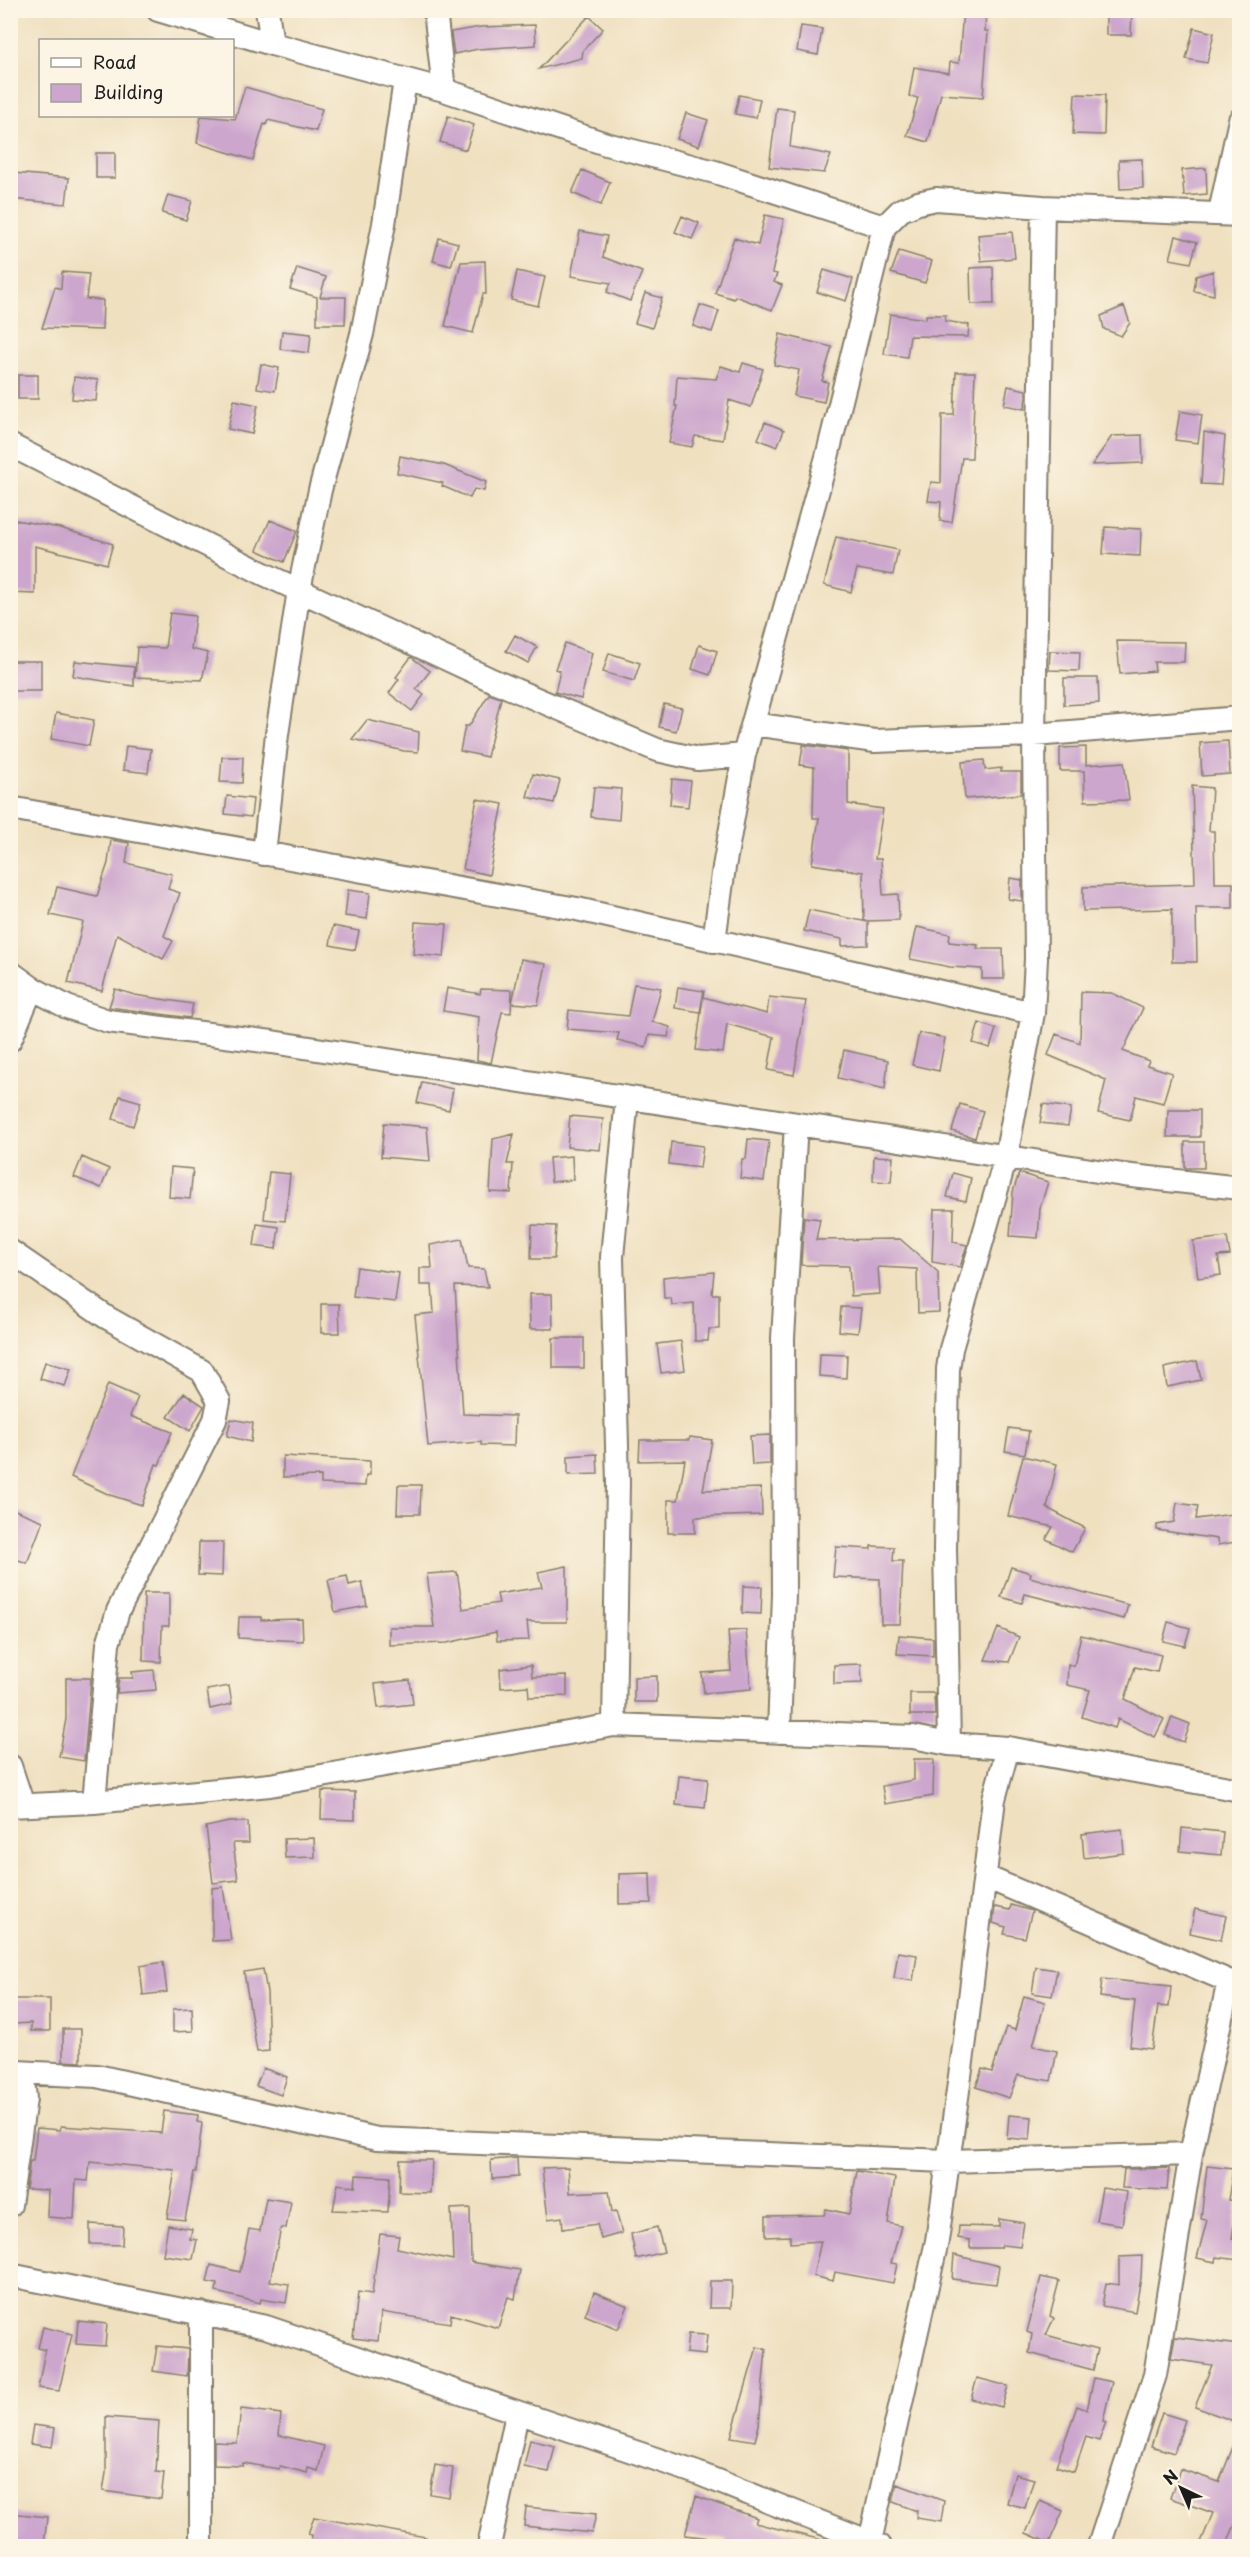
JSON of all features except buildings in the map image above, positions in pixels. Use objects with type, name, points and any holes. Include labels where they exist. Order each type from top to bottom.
[{"type":"street","points":[[158,10],[272,44],[444,90],[606,144],[715,171],[884,227]]},
{"type":"street","points":[[267,10],[272,44]]},
{"type":"street","points":[[435,10],[444,90]]},
{"type":"street","points":[[264,854],[277,734],[299,590],[320,490],[362,334],[384,224],[405,80]]},
{"type":"street","points":[[714,941],[724,867],[744,755],[827,457],[884,227],[902,210],[936,199],[1207,215],[1230,213],[1239,120]]},
{"type":"street","points":[[949,1744],[945,1549],[948,1370],[951,1349],[1006,1157],[1033,1013],[1036,959],[1034,735],[1043,207]]},
{"type":"street","points":[[10,445],[299,590],[495,681],[657,750],[698,759],[744,755]]},
{"type":"street","points":[[753,724],[875,741],[1034,735],[1239,718]]},
{"type":"street","points":[[10,808],[577,909],[1033,1013]]},
{"type":"street","points":[[10,972],[32,988],[67,1007],[108,1020],[272,1042],[1123,1175],[1239,1188]]},
{"type":"street","points":[[10,1040],[32,988]]},
{"type":"street","points":[[614,1725],[618,1483],[612,1257],[627,1098]]},
{"type":"street","points":[[779,1732],[784,1594],[783,1338],[796,1124]]},
{"type":"street","points":[[10,1251],[106,1317],[202,1371],[219,1401],[215,1420],[118,1611],[108,1644],[94,1802]]},
{"type":"street","points":[[10,1766],[17,1806],[94,1802],[270,1785],[614,1725],[914,1737],[949,1744],[1008,1748],[1239,1790]]},
{"type":"street","points":[[10,2275],[266,2327],[697,2474],[873,2545],[937,2241],[986,1877],[994,1799],[1008,1748]]},
{"type":"street","points":[[986,1877],[1234,1984],[1191,2154],[1155,2375],[1099,2547]]},
{"type":"street","points":[[14,2069],[97,2076],[377,2139],[948,2161],[1191,2154]]},
{"type":"street","points":[[10,2205],[25,2099],[23,2079],[14,2069]]},
{"type":"street","points":[[201,2313],[201,2547]]},
{"type":"street","points":[[489,2547],[517,2414]]}]
